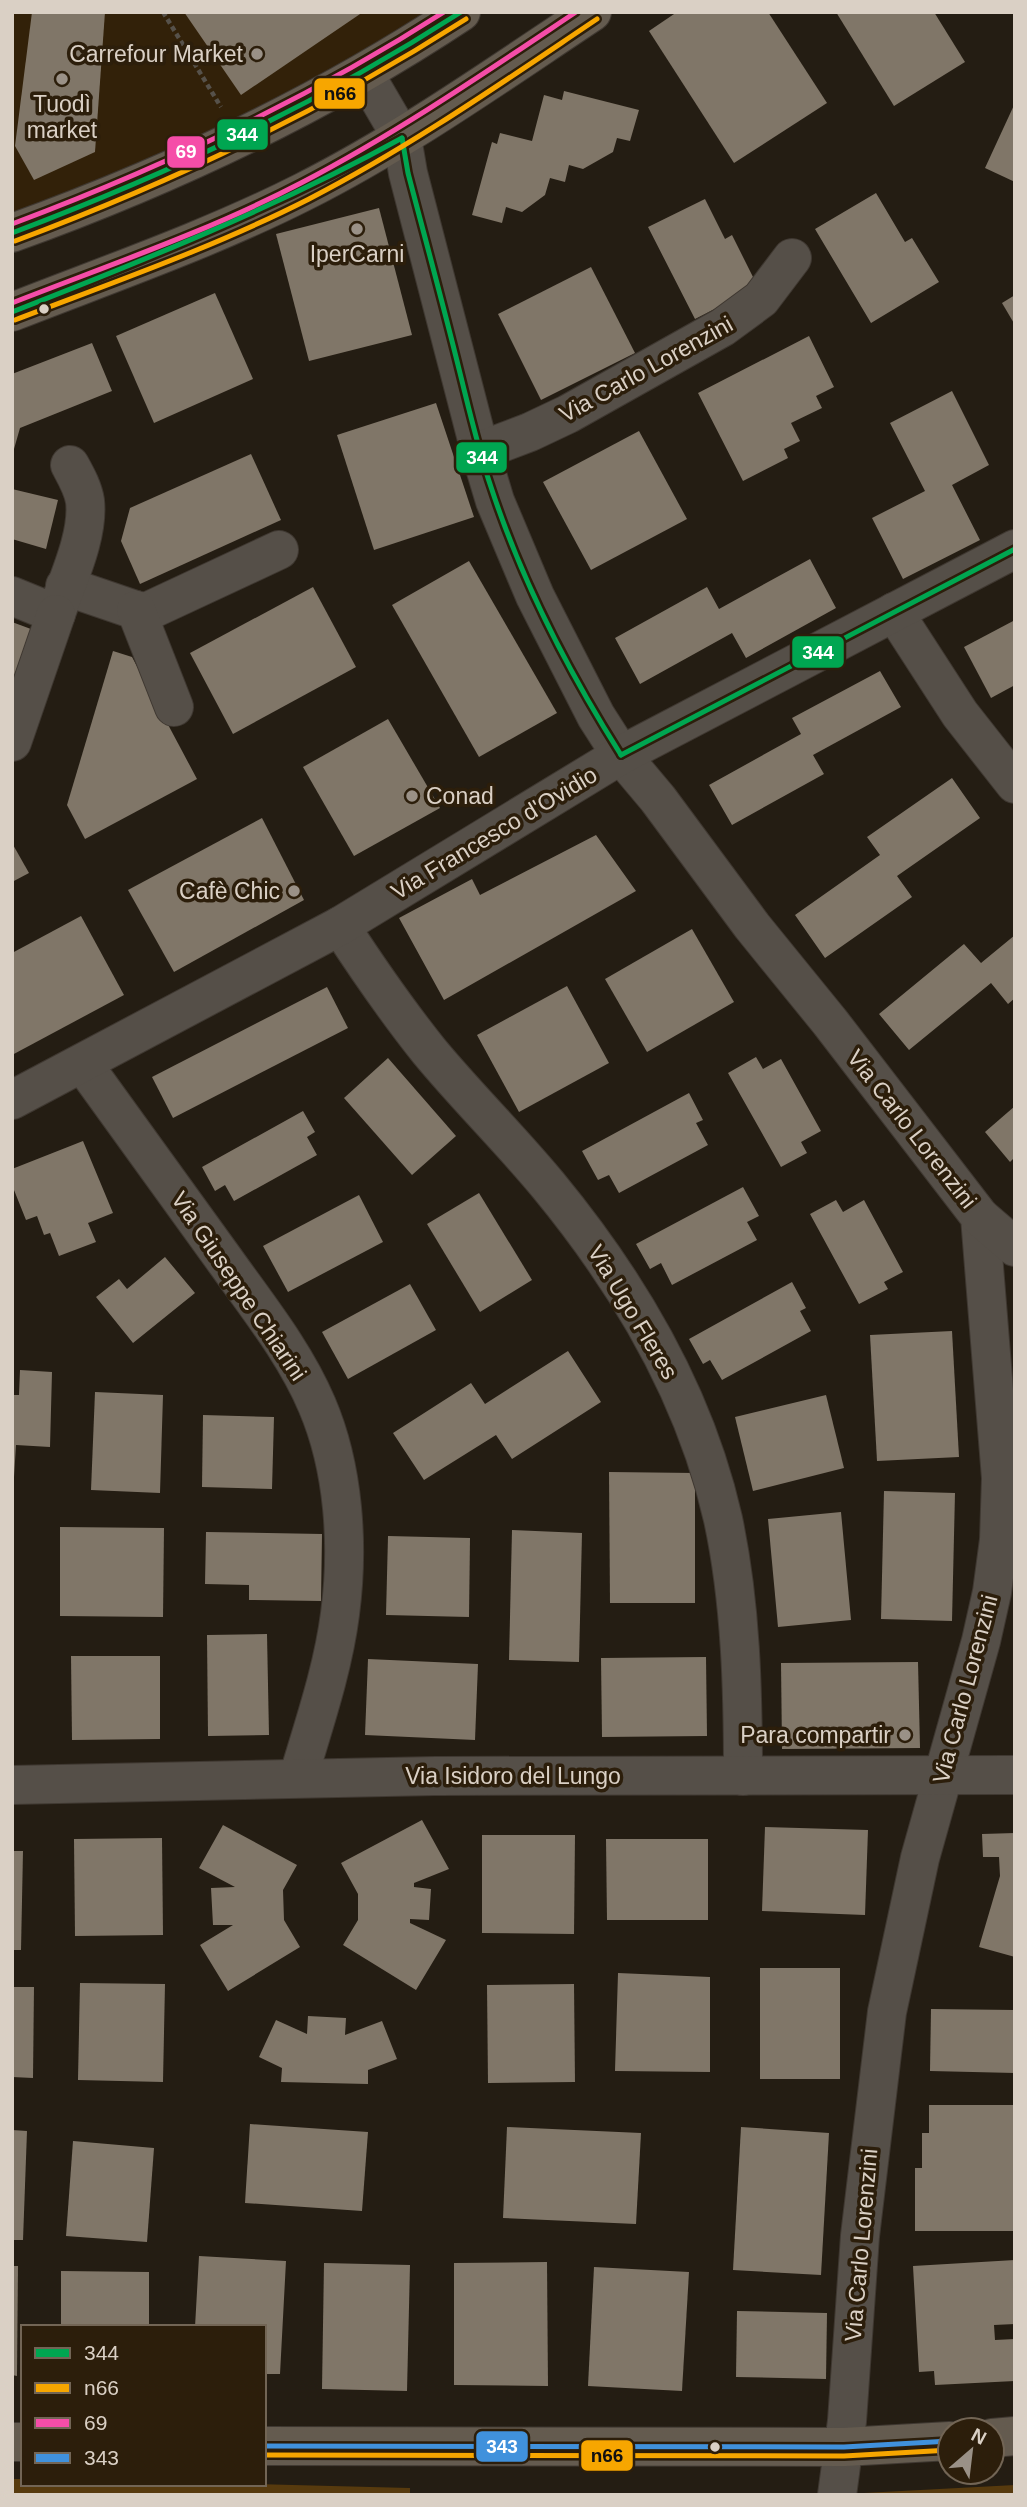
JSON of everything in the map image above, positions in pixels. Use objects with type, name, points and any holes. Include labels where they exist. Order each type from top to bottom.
[{"type":"main road","points":[[12,233],[72,212],[241,138],[364,73],[461,12]]},
{"type":"main road","points":[[12,312],[218,231],[300,194],[402,138],[592,12]]},
{"type":"main road","points":[[266,2446],[844,2446],[936,2442]]},
{"type":"street","name":"Via Carlo Lorenzini","points":[[364,73],[402,138],[408,173],[480,451],[503,523],[573,675],[621,755],[658,799],[752,926],[830,1022],[980,1217],[1002,1518],[992,1592],[974,1668],[911,1896],[887,2012],[860,2236],[844,2446],[837,2495]]},
{"type":"street","name":"Via Carlo Lorenzini","points":[[480,451],[568,414],[723,327],[761,299],[792,258]]},
{"type":"street","points":[[12,742],[83,533],[85,501],[70,465]]},
{"type":"street","name":"Via Francesco d'Ovidio","points":[[12,1100],[340,926],[621,755],[1015,549]]},
{"type":"street","points":[[12,596],[61,600],[144,613],[279,550]]},
{"type":"street","points":[[136,610],[174,707]]},
{"type":"street","points":[[894,612],[961,714],[1015,784]]},
{"type":"street","name":"Via Ugo Fleres","points":[[340,926],[423,1043],[528,1162],[597,1248],[639,1313],[672,1373],[699,1441],[723,1520],[740,1652],[743,1776]]},
{"type":"street","name":"Via Giuseppe Chiarini","points":[[83,1064],[272,1326],[304,1378],[325,1427],[341,1498],[342,1594],[328,1673],[298,1778]]},
{"type":"street","points":[[980,1217],[1015,1247]]},
{"type":"street","name":"Via Isidoro del Lungo","points":[[12,1784],[298,1778],[1015,1775]]},
{"type":"path","points":[[163,12],[241,138]]},
{"type":"shaded area","points":[[12,12],[444,12],[253,117],[12,217]]},
{"type":"shaded area","points":[[12,2479],[21,2479],[21,2486],[266,2484],[410,2488],[410,2495],[12,2495]]},
{"type":"shaded area","points":[[1015,2485],[1015,2495],[826,2495],[1006,2486]]},
{"type":"building","name":"Tuodì market","points":[[32,12],[105,12],[95,152],[34,180],[15,146]]},
{"type":"building","name":"Carrefour Market","points":[[184,12],[363,12],[241,95]]},
{"type":"building","points":[[677,12],[768,12],[827,103],[734,163],[649,31]]},
{"type":"building","points":[[836,12],[934,12],[965,62],[894,106]]},
{"type":"building","points":[[564,91],[639,110],[630,141],[617,138],[613,152],[583,169],[569,165],[565,182],[550,178],[545,195],[522,212],[506,207],[502,223],[472,215],[492,142],[497,144],[500,133],[532,141],[544,95],[562,100]]},
{"type":"building","points":[[1015,103],[1015,182],[985,168]]},
{"type":"building","points":[[876,193],[905,242],[912,238],[939,282],[871,323],[815,229]]},
{"type":"building","points":[[705,199],[725,239],[732,235],[758,287],[695,319],[648,227]]},
{"type":"building","points":[[379,208],[412,335],[309,361],[276,234]]},
{"type":"building","points":[[591,267],[635,353],[541,400],[498,314]]},
{"type":"building","points":[[215,293],[253,379],[154,423],[116,336]]},
{"type":"building","points":[[1015,295],[1015,325],[1002,303]]},
{"type":"building","points":[[809,336],[834,387],[816,396],[822,408],[791,423],[800,441],[784,449],[788,458],[743,481],[698,393]]},
{"type":"building","points":[[92,343],[112,391],[20,428],[12,456],[12,374]]},
{"type":"building","points":[[952,391],[989,465],[952,485],[980,540],[903,579],[872,518],[925,491],[890,423]]},
{"type":"building","points":[[436,403],[474,517],[374,550],[337,435]]},
{"type":"building","points":[[639,431],[687,519],[591,570],[543,482]]},
{"type":"building","points":[[251,454],[281,520],[140,584],[121,541],[130,508]]},
{"type":"building","points":[[12,489],[58,500],[46,549],[12,539]]},
{"type":"building","points":[[810,559],[836,608],[746,658],[732,633],[640,684],[615,638],[707,587],[719,609]]},
{"type":"building","points":[[469,561],[557,713],[479,757],[392,605]]},
{"type":"building","points":[[313,587],[356,667],[233,734],[190,653]]},
{"type":"building","points":[[1015,620],[1015,685],[991,698],[964,647]]},
{"type":"building","points":[[12,622],[39,632],[12,708]]},
{"type":"building","points":[[113,651],[132,657],[197,779],[85,839],[67,805]]},
{"type":"building","points":[[880,671],[901,707],[813,755],[824,774],[732,825],[709,785],[801,734],[792,718]]},
{"type":"building","points":[[388,719],[440,808],[354,856],[303,767]]},
{"type":"building","points":[[952,778],[980,818],[897,876],[912,897],[825,958],[795,915],[880,855],[867,837]]},
{"type":"building","points":[[262,818],[304,900],[174,972],[128,890]]},
{"type":"building","points":[[596,835],[636,891],[444,1000],[399,918],[472,879],[480,895]]},
{"type":"building","points":[[12,843],[29,873],[12,882]]},
{"type":"building","points":[[81,916],[124,995],[12,1055],[12,953]]},
{"type":"building","points":[[692,929],[734,1002],[647,1052],[605,979]]},
{"type":"building","points":[[1015,935],[1015,998],[1008,1004],[991,983],[909,1050],[879,1014],[964,944],[981,963]]},
{"type":"building","points":[[567,986],[609,1063],[519,1112],[477,1035]]},
{"type":"building","points":[[327,987],[348,1028],[173,1118],[152,1077]]},
{"type":"building","points":[[756,1057],[763,1069],[781,1059],[821,1131],[801,1142],[807,1153],[781,1167],[728,1073]]},
{"type":"building","points":[[388,1058],[456,1136],[412,1175],[344,1098]]},
{"type":"building","points":[[689,1093],[703,1120],[696,1123],[708,1145],[619,1193],[609,1175],[598,1180],[582,1151]]},
{"type":"building","points":[[1015,1106],[1015,1157],[1010,1162],[985,1132]]},
{"type":"building","points":[[303,1111],[315,1132],[307,1137],[317,1155],[234,1201],[225,1185],[215,1191],[202,1167]]},
{"type":"building","points":[[83,1141],[113,1213],[88,1223],[96,1242],[59,1256],[50,1233],[44,1235],[37,1216],[26,1220],[12,1185],[12,1169]]},
{"type":"building","points":[[743,1187],[759,1216],[747,1222],[757,1240],[672,1285],[661,1263],[650,1269],[636,1244]]},
{"type":"building","points":[[479,1193],[532,1280],[480,1312],[427,1224]]},
{"type":"building","points":[[359,1195],[383,1242],[288,1292],[263,1246]]},
{"type":"building","points":[[836,1200],[843,1212],[864,1200],[903,1272],[884,1282],[888,1289],[859,1304],[810,1214]]},
{"type":"building","points":[[165,1257],[195,1293],[133,1343],[96,1297],[119,1279],[127,1289]]},
{"type":"building","points":[[792,1282],[806,1308],[800,1311],[811,1331],[722,1380],[710,1360],[703,1364],[689,1339]]},
{"type":"building","points":[[410,1284],[436,1330],[348,1379],[322,1332]]},
{"type":"building","points":[[952,1331],[959,1457],[877,1461],[870,1335]]},
{"type":"building","points":[[568,1351],[601,1402],[512,1459],[496,1435],[424,1480],[393,1433],[471,1383],[485,1404]]},
{"type":"building","points":[[20,1370],[52,1372],[50,1447],[16,1445],[12,1477],[12,1395],[19,1395]]},
{"type":"building","points":[[95,1392],[163,1395],[160,1493],[91,1490]]},
{"type":"building","points":[[826,1395],[844,1468],[753,1491],[735,1417]]},
{"type":"building","points":[[203,1415],[274,1417],[272,1489],[202,1487]]},
{"type":"building","points":[[609,1472],[695,1473],[695,1603],[610,1603]]},
{"type":"building","points":[[884,1491],[955,1493],[952,1621],[881,1619]]},
{"type":"building","points":[[841,1512],[851,1620],[778,1627],[768,1519]]},
{"type":"building","points":[[60,1527],[164,1528],[163,1617],[60,1616]]},
{"type":"building","points":[[512,1530],[582,1533],[579,1662],[509,1660]]},
{"type":"building","points":[[206,1532],[322,1534],[321,1601],[249,1600],[249,1585],[205,1584]]},
{"type":"building","points":[[388,1536],[470,1538],[469,1617],[386,1615]]},
{"type":"building","points":[[267,1634],[269,1735],[208,1736],[207,1635]]},
{"type":"building","points":[[71,1656],[160,1656],[160,1739],[72,1740]]},
{"type":"building","points":[[706,1657],[707,1736],[602,1737],[601,1658]]},
{"type":"building","points":[[368,1659],[478,1664],[475,1740],[365,1735]]},
{"type":"building","points":[[918,1662],[920,1748],[782,1749],[781,1663]]},
{"type":"building","points":[[422,1820],[449,1869],[414,1883],[414,1887],[431,1889],[429,1920],[410,1919],[410,1923],[446,1940],[416,1990],[343,1945],[358,1920],[358,1894],[341,1863]]},
{"type":"building","points":[[223,1825],[297,1865],[283,1890],[284,1920],[300,1947],[228,1991],[200,1945],[233,1925],[213,1925],[211,1888],[235,1887],[199,1868]]},
{"type":"building","points":[[765,1827],[868,1830],[865,1915],[762,1911]]},
{"type":"building","points":[[1015,1833],[1015,1957],[979,1947],[1000,1876],[999,1857],[983,1857],[982,1834]]},
{"type":"building","points":[[482,1835],[575,1835],[574,1934],[482,1933]]},
{"type":"building","points":[[162,1838],[163,1935],[75,1936],[74,1839]]},
{"type":"building","points":[[606,1839],[708,1839],[708,1920],[607,1920]]},
{"type":"building","points":[[12,1851],[23,1851],[21,1950],[12,1950]]},
{"type":"building","points":[[760,1968],[840,1968],[840,2079],[760,2079]]},
{"type":"building","points":[[618,1973],[710,1977],[710,2072],[615,2071]]},
{"type":"building","points":[[80,1983],[165,1984],[163,2082],[78,2080]]},
{"type":"building","points":[[574,1984],[575,2082],[488,2083],[487,1985]]},
{"type":"building","points":[[12,1987],[34,1987],[33,2078],[12,2077]]},
{"type":"building","points":[[931,2009],[1015,2010],[1015,2073],[930,2071]]},
{"type":"building","points":[[308,2016],[346,2018],[345,2035],[382,2021],[397,2059],[368,2070],[368,2084],[281,2082],[282,2068],[259,2057],[276,2020],[307,2034]]},
{"type":"building","points":[[929,2105],[1015,2105],[1015,2231],[915,2231],[915,2168],[922,2168],[922,2133],[929,2133]]},
{"type":"building","points":[[250,2124],[368,2132],[362,2211],[245,2203]]},
{"type":"building","points":[[507,2127],[641,2133],[636,2224],[503,2218]]},
{"type":"building","points":[[741,2127],[829,2133],[821,2275],[733,2270]]},
{"type":"building","points":[[12,2130],[27,2131],[23,2240],[12,2240]]},
{"type":"building","points":[[73,2141],[154,2148],[147,2242],[66,2236]]},
{"type":"building","points":[[199,2256],[286,2261],[280,2374],[266,2374],[266,2325],[195,2325]]},
{"type":"building","points":[[1015,2260],[1015,2324],[994,2325],[995,2340],[1015,2339],[1015,2381],[935,2385],[934,2371],[919,2372],[913,2266]]},
{"type":"building","points":[[547,2262],[548,2386],[454,2385],[454,2263]]},
{"type":"building","points":[[324,2263],[410,2265],[407,2391],[322,2389]]},
{"type":"building","points":[[12,2266],[18,2266],[17,2376],[12,2375]]},
{"type":"building","points":[[594,2267],[689,2272],[682,2391],[588,2386]]},
{"type":"building","points":[[61,2271],[149,2272],[149,2325],[61,2325]]},
{"type":"building","points":[[737,2311],[827,2313],[826,2379],[736,2377]]},
{"type":"transit line","name":"69","points":[[12,224],[124,179],[234,129],[340,74],[444,12]]},
{"type":"transit line","name":"344","points":[[12,233],[186,161],[298,107],[461,12]]},
{"type":"transit line","name":"69","points":[[12,303],[195,232],[301,183],[406,123],[576,12]]},
{"type":"transit line","name":"n66","points":[[15,241],[133,194],[246,142],[357,84],[466,19]]},
{"type":"transit line","name":"n66","points":[[15,320],[201,248],[309,199],[420,136],[597,19]]},
{"type":"transit line","name":"344","points":[[402,138],[408,173],[474,429],[503,522],[548,625],[621,755]]},
{"type":"transit line","name":"344","points":[[12,312],[259,210],[402,138]]},
{"type":"transit line","name":"344","points":[[621,755],[1015,549]]},
{"type":"transit line","name":"343","points":[[266,2446],[844,2447],[936,2442]]},
{"type":"transit line","name":"n66","points":[[266,2455],[844,2456],[936,2451]]},
{"type":"place","name":"Carrefour Market","points":[[257,54]]},
{"type":"place","name":"Tuodì market","points":[[62,79]]},
{"type":"place","name":"IperCarni","points":[[357,229]]},
{"type":"place","name":"Conad","points":[[412,796]]},
{"type":"place","name":"Cafè Chic","points":[[294,891]]},
{"type":"place","name":"Para compartir","points":[[905,1735]]}]
